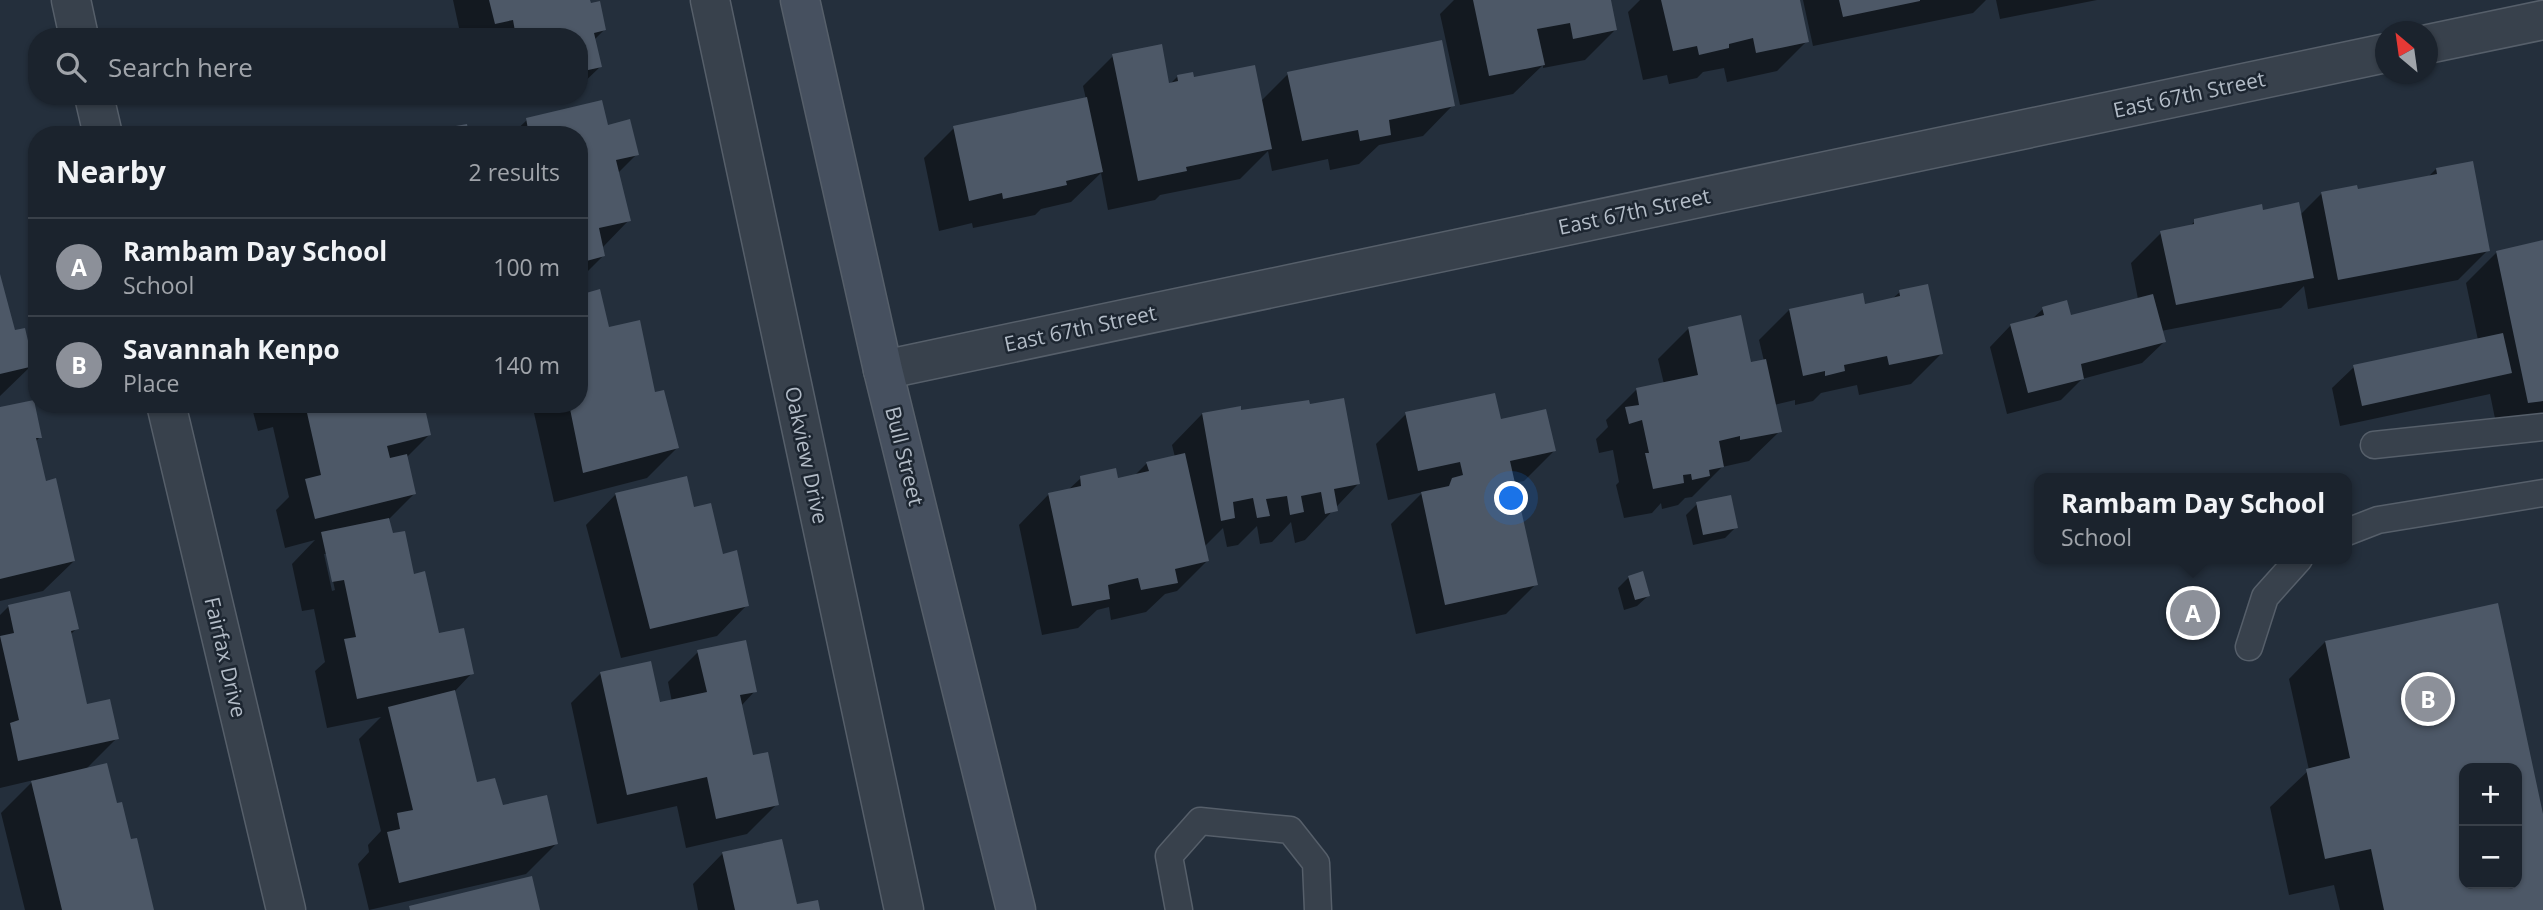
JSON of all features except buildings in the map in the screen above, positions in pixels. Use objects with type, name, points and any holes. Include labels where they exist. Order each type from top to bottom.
[{"type":"street","points":[[71,0],[77,28]]},
{"type":"street","name":"Oakview Drive","points":[[710,0],[904,910]]},
{"type":"street","name":"Bull Street","points":[[802,0],[883,370],[1016,910]]},
{"type":"street","points":[[2438,42],[2543,20]]},
{"type":"street","name":"East 67th Street","points":[[883,370],[2375,55]]},
{"type":"street","points":[[96,105],[101,126]]},
{"type":"street","name":"Fairfax Drive","points":[[168,413],[286,910]]},
{"type":"lane","points":[[2374,445],[2543,427]]},
{"type":"lane","points":[[2352,530],[2378,520],[2543,493]]},
{"type":"lane","points":[[2249,646],[2264,597],[2294,564]]},
{"type":"lane","points":[[1180,910],[1168,856],[1200,821],[1290,830],[1316,863],[1318,910]]},
{"type":"place","name":"Rambam Day School","points":[[2193,613]]},
{"type":"place","name":"Savannah Kenpo","points":[[2428,699]]}]
